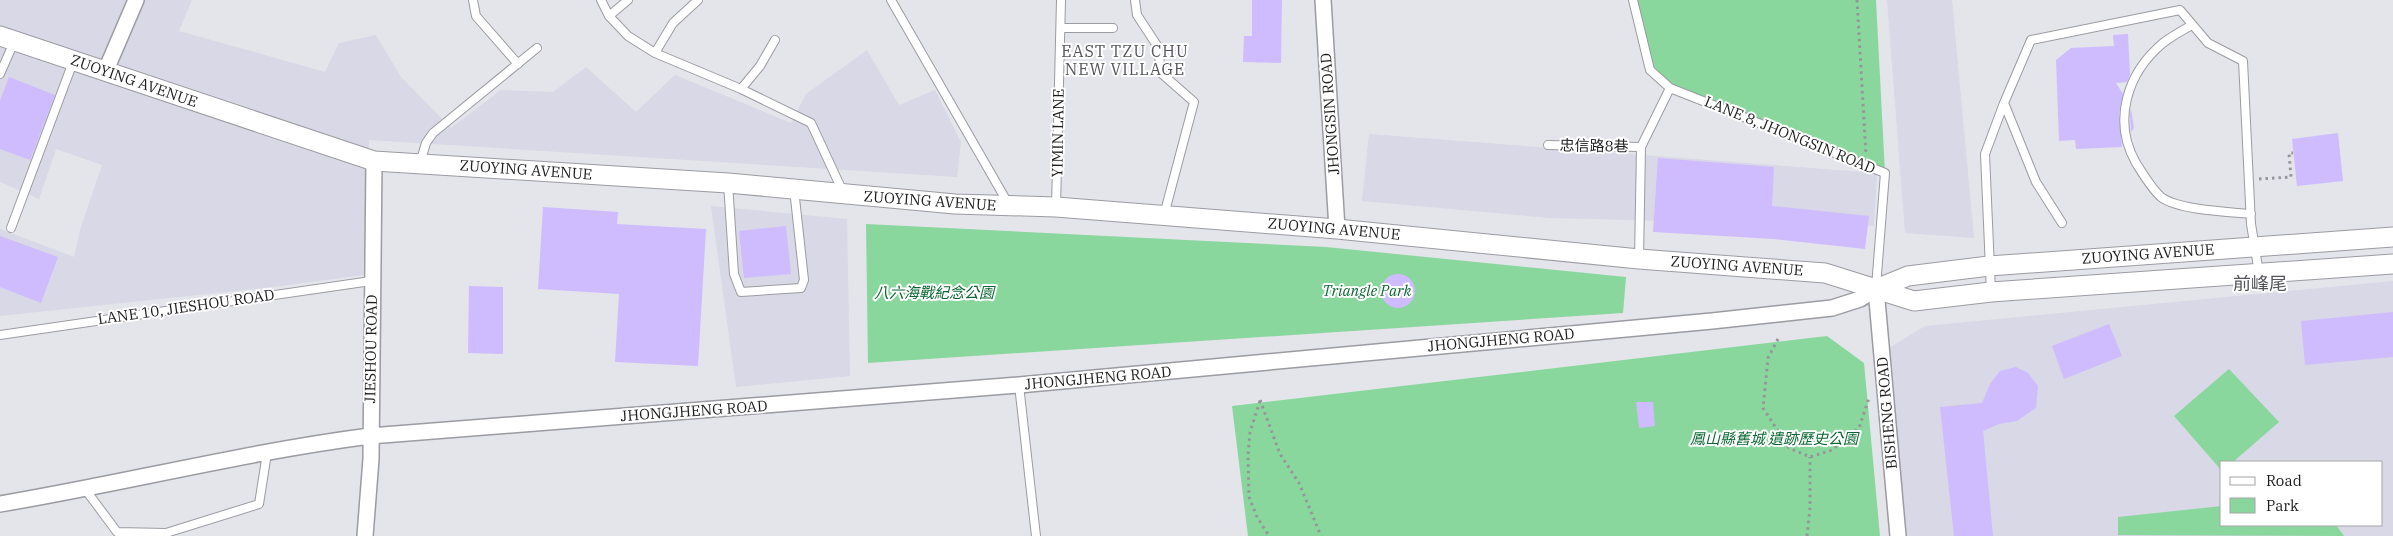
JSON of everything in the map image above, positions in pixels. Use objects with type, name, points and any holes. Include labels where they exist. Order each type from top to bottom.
[{"type":"street","points":[[106,70],[136,0]]},
{"type":"street","name":"JHONGSIN ROAD","points":[[1323,0],[1337,229]]},
{"type":"street","name":"ZUOYING AVENUE","points":[[7,38],[374,161],[728,183],[1010,207],[1056,207],[1164,215],[1825,273],[1914,301],[1991,292],[2393,264]]},
{"type":"street","name":"JIESHOU ROAD","points":[[365,536],[370,436],[374,161]]},
{"type":"street","name":"ZUOYING AVENUE","points":[[1876,289],[1908,276],[1989,266],[2393,236]]},
{"type":"street","name":"JHONGJHENG ROAD","points":[[0,504],[85,490],[316,443],[370,436],[1019,385],[1827,308],[1860,299],[1876,289]]},
{"type":"street","name":"BISHENG ROAD","points":[[1876,289],[1898,536]]},
{"type":"lane","points":[[473,0],[476,16],[518,64]]},
{"type":"lane","points":[[601,0],[609,16],[628,36],[655,53],[741,89],[811,123],[844,194]]},
{"type":"lane","points":[[609,16],[628,0]]},
{"type":"lane","points":[[655,53],[673,24],[698,0]]},
{"type":"lane","points":[[892,0],[1010,207]]},
{"type":"lane","name":"YIMIN LANE","points":[[1056,207],[1061,0]]},
{"type":"lane","points":[[1134,0],[1137,15],[1158,47],[1161,73],[1194,102],[1164,215]]},
{"type":"lane","name":"LANE 8, JHONGSIN ROAD","points":[[1633,0],[1650,70],[1670,88],[1885,173],[1876,289]]},
{"type":"lane","points":[[1991,292],[1985,154],[2031,40],[2180,10],[2208,43],[2242,61],[2251,214],[2259,274]]},
{"type":"lane","points":[[2192,24],[2163,43],[2148,58],[2135,78],[2124,105],[2126,137],[2130,152],[2145,178],[2162,197],[2190,207],[2251,214]]},
{"type":"lane","points":[[1061,28],[1113,28]]},
{"type":"lane","points":[[0,74],[7,38]]},
{"type":"lane","points":[[741,89],[760,66],[775,40]]},
{"type":"lane","points":[[420,163],[426,143],[433,133],[537,48]]},
{"type":"lane","points":[[11,228],[74,60]]},
{"type":"lane","points":[[1639,258],[1641,147],[1670,88]]},
{"type":"lane","points":[[2004,103],[2036,182],[2062,223]]},
{"type":"lane","name":"忠信路8巷","points":[[1548,145],[1641,147]]},
{"type":"lane","points":[[728,183],[734,274],[741,292],[801,288],[804,280],[794,189]]},
{"type":"lane","name":"LANE 10, JIESHOU ROAD","points":[[0,335],[371,281]]},
{"type":"lane","points":[[1019,385],[1036,536]]},
{"type":"lane","points":[[85,490],[117,532],[166,533],[259,504],[266,453]]},
{"type":"path","points":[[1857,0],[1867,165]]},
{"type":"path","points":[[2249,179],[2291,177],[2289,153],[2293,153]]},
{"type":"path","points":[[1778,338],[1768,358],[1763,408],[1789,448],[1810,457],[1832,450],[1858,428],[1869,397]]},
{"type":"path","points":[[1269,536],[1257,516],[1250,496],[1248,455],[1250,432],[1260,400],[1280,454],[1299,483],[1321,536]]},
{"type":"path","points":[[1807,536],[1810,508],[1810,457]]},
{"type":"shaded area","points":[[0,0],[192,0],[179,31],[325,72],[339,43],[376,35],[401,77],[451,128],[501,90],[553,92],[586,67],[636,112],[675,75],[791,123],[806,94],[867,50],[899,105],[935,90],[961,142],[957,177],[369,140],[363,275],[281,286],[0,316],[0,229],[74,257],[80,230],[102,165],[56,149],[39,199],[0,182]]},
{"type":"shaded area","points":[[1887,0],[1952,0],[1974,238],[1905,233]]},
{"type":"shaded area","points":[[1369,134],[1877,173],[1874,226],[1550,218],[1362,201]]},
{"type":"shaded area","points":[[711,206],[847,219],[850,376],[736,387]]},
{"type":"shaded area","points":[[2393,281],[2393,536],[1907,536],[1889,348],[1925,326]]},
{"type":"green space","points":[[1633,0],[1876,0],[1885,173],[1670,88],[1650,70]]},
{"type":"green space","name":"八六海戰紀念公園","points":[[866,224],[1326,247],[1626,277],[1623,313],[868,363]]},
{"type":"green space","name":"鳳山縣舊城 遺跡歷史公園","points":[[1827,336],[1864,363],[1880,536],[1248,536],[1232,406]]},
{"type":"green space","points":[[2229,369],[2279,422],[2234,461],[2220,461],[2220,469],[2174,416]]},
{"type":"green space","points":[[2220,506],[2220,526],[2337,526],[2344,536],[2118,535],[2118,517]]},
{"type":"building","points":[[1252,0],[1282,0],[1281,63],[1243,62],[1244,36],[1252,36]]},
{"type":"building","points":[[2128,34],[2130,75],[2127,82],[2116,83],[2123,94],[2119,114],[2122,147],[2076,149],[2075,140],[2059,141],[2056,60],[2071,48],[2114,46],[2113,35]]},
{"type":"building","points":[[9,77],[55,95],[30,160],[0,149],[0,101]]},
{"type":"building","points":[[2131,108],[2134,128],[2131,132],[2130,115]]},
{"type":"building","points":[[2338,133],[2343,181],[2297,186],[2292,139]]},
{"type":"building","points":[[1658,158],[1774,167],[1772,206],[1869,216],[1865,249],[1774,239],[1653,232]]},
{"type":"building","points":[[543,207],[618,212],[617,224],[706,229],[698,366],[615,362],[619,294],[538,289]]},
{"type":"building","points":[[786,226],[791,274],[744,278],[739,231]]},
{"type":"building","points":[[0,236],[58,257],[41,303],[0,287]]},
{"type":"building","points":[[1398,274],[1405,275],[1410,279],[1414,284],[1414,298],[1410,303],[1405,307],[1398,308],[1391,307],[1386,303],[1382,298],[1381,291],[1382,284],[1386,279],[1391,275]]},
{"type":"building","points":[[469,286],[503,287],[503,354],[468,353]]},
{"type":"building","points":[[2393,312],[2393,357],[2305,365],[2301,321]]},
{"type":"building","points":[[2109,324],[2122,356],[2064,379],[2052,346]]},
{"type":"building","points":[[2016,367],[2028,373],[2038,386],[2036,408],[2017,421],[1999,424],[1983,431],[1993,536],[1954,536],[1940,407],[1982,403],[1990,384],[2000,371]]},
{"type":"building","points":[[1636,402],[1653,402],[1655,426],[1639,428]]},
{"type":"district","name":"EAST TZU CHU NEW VILLAGE","points":[[1125,60]]},
{"type":"district","name":"前峰尾","points":[[2260,284]]},
{"type":"park label","name":"Triangle Park","points":[[1367,291]]}]
